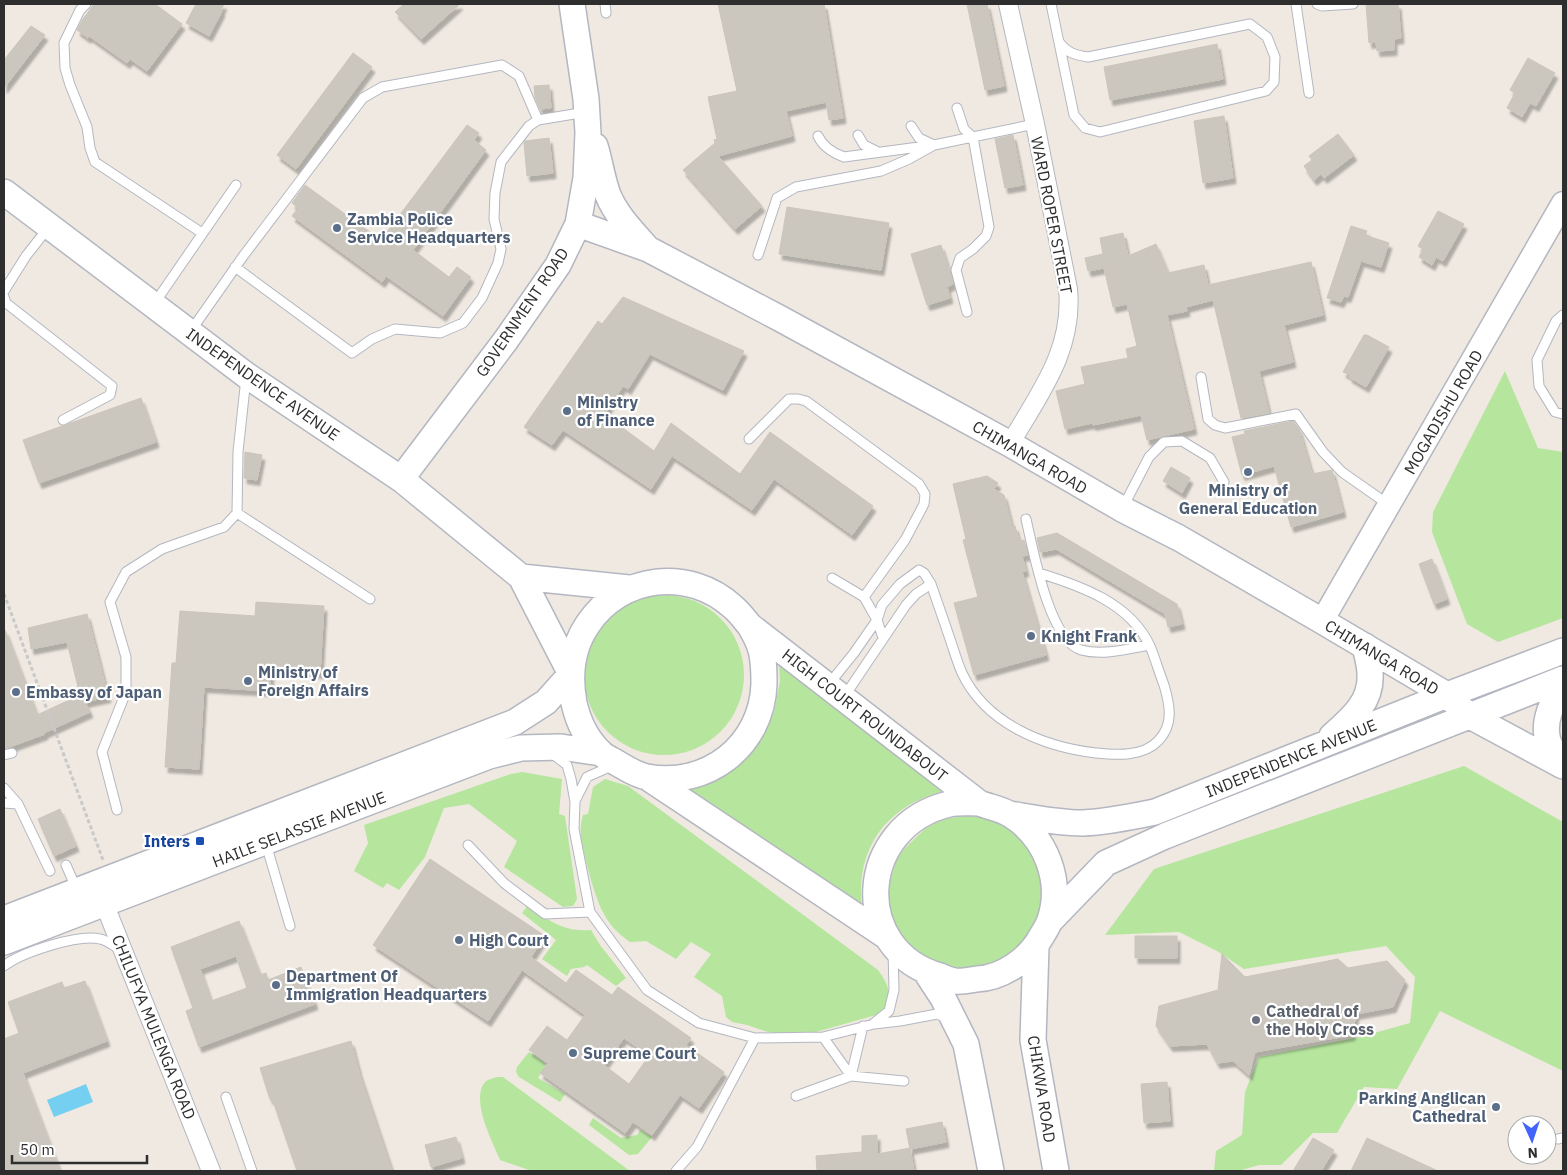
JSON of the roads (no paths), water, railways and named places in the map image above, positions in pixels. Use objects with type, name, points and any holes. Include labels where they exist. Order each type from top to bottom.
[{"type":"main road","name":"GOVERNMENT ROAD","points":[[401,479],[506,340],[558,265],[578,224],[586,178],[587,122],[586,99],[572,4]]},
{"type":"main road","points":[[587,122],[608,196],[630,229],[648,249]]},
{"type":"main road","name":"INDEPENDENCE AVENUE","points":[[4,192],[246,375],[401,479],[521,577],[571,674]]},
{"type":"main road","name":"CHIMANGA ROAD","points":[[578,224],[648,249],[1010,444],[1122,509],[1179,538],[1365,646],[1447,696],[1468,715],[1562,766]]},
{"type":"main road","points":[[521,577],[629,588]]},
{"type":"main road","name":"HIGH COURT ROUNDABOUT","points":[[646,777],[889,940],[908,961],[926,972],[955,981],[985,979],[1013,967],[1036,947],[1050,921],[1055,897],[1052,872],[1044,849],[1029,829],[1010,814],[979,803],[750,626],[732,606],[710,591],[683,582],[656,581],[629,588],[606,604],[588,623],[575,647],[571,674],[577,716],[587,735],[609,758],[631,772],[646,777],[669,779],[691,776],[712,768],[731,755],[747,738],[758,717],[763,695],[764,671],[760,647],[750,626]]},
{"type":"main road","points":[[1321,746],[1357,714],[1367,697],[1371,676],[1365,646]]},
{"type":"main road","name":"INDEPENDENCE AVENUE","points":[[1010,814],[1081,823],[1112,821],[1155,812],[1563,651]]},
{"type":"main road","name":"HAILE SELASSIE AVENUE","points":[[262,831],[515,722],[546,702],[571,674]]},
{"type":"main road","name":"INDEPENDENCE AVENUE","points":[[1050,921],[1106,863],[1165,836],[1563,679]]},
{"type":"main road","points":[[1562,766],[1548,740],[1546,721],[1552,703],[1563,685]]},
{"type":"main road","name":"HAILE SELASSIE AVENUE","points":[[4,919],[489,756],[521,748],[561,747],[609,758]]},
{"type":"main road","name":"HIGH COURT ROUNDABOUT","points":[[889,940],[876,909],[875,880],[884,853],[900,830],[923,812],[950,803],[979,803]]},
{"type":"main road","name":"HAILE SELASSIE AVENUE","points":[[4,942],[97,889]]},
{"type":"main road","name":"CHIKWA ROAD","points":[[1036,947],[1032,1040],[1056,1171]]},
{"type":"main road","points":[[926,972],[943,998],[966,1044],[991,1171]]},
{"type":"street","name":"WARD ROPER STREET","points":[[1008,4],[1035,124],[1068,289],[1069,306],[1068,322],[1060,354],[1010,444]]},
{"type":"street","name":"MOGADISHU ROAD","points":[[1322,621],[1389,505],[1557,225],[1563,203]]},
{"type":"street","name":"CHILUFYA MULENGA ROAD","points":[[97,889],[211,1171]]},
{"type":"lane","points":[[86,4],[80,10],[64,43],[65,68],[87,127],[90,148],[95,162],[202,233]]},
{"type":"lane","points":[[1051,4],[1074,114],[1085,128],[1100,132],[1266,91],[1274,82],[1275,57],[1267,37],[1250,24],[1088,57],[1073,54],[1059,42]]},
{"type":"lane","points":[[1296,4],[1309,93]]},
{"type":"lane","points":[[1317,4],[1322,6],[1353,4]]},
{"type":"lane","points":[[190,332],[236,267],[363,98],[382,87],[502,65],[519,76],[538,120]]},
{"type":"lane","points":[[957,108],[964,129],[973,137],[989,227],[986,236],[973,249],[960,258],[956,270],[967,312]]},
{"type":"lane","points":[[236,267],[352,353],[372,339],[395,329],[440,333],[463,323],[482,298],[498,263],[500,250],[494,219],[495,193],[501,162],[529,126],[538,120],[587,122]]},
{"type":"lane","points":[[818,136],[822,143],[835,154],[844,156],[934,145],[1035,124]]},
{"type":"lane","points":[[911,126],[919,138],[934,145]]},
{"type":"lane","points":[[858,135],[864,145],[878,152]]},
{"type":"lane","points":[[758,255],[777,198],[796,187],[881,171],[909,159],[934,145]]},
{"type":"lane","points":[[154,304],[236,185]]},
{"type":"lane","points":[[4,291],[26,256],[50,226]]},
{"type":"lane","points":[[4,297],[6,303],[112,386],[110,396],[63,420]]},
{"type":"lane","points":[[1563,314],[1556,321],[1538,360],[1540,386],[1555,412],[1563,414]]},
{"type":"lane","points":[[118,810],[102,752],[126,692],[126,657],[110,602],[126,572],[162,549],[224,527],[237,514],[238,452],[246,375]]},
{"type":"lane","points":[[1201,377],[1208,419],[1215,425],[1225,428],[1296,414],[1323,452],[1342,472],[1389,505]]},
{"type":"lane","points":[[749,439],[788,399],[806,401],[919,484],[925,494],[924,504],[905,540],[864,597]]},
{"type":"lane","points":[[1122,509],[1149,457],[1164,442],[1182,441],[1210,458],[1224,482]]},
{"type":"lane","points":[[237,514],[370,599]]},
{"type":"lane","points":[[1026,520],[1049,606],[1062,634],[1071,645],[1080,650],[1094,653],[1149,645]]},
{"type":"lane","points":[[835,692],[854,653],[877,620],[882,605],[900,584],[915,572],[922,571],[931,584],[962,674],[991,712],[1013,728],[1043,741],[1072,750],[1123,754],[1142,751],[1156,743],[1164,734],[1170,720],[1170,708],[1149,645],[1131,618],[1088,590],[1039,573]]},
{"type":"lane","points":[[832,578],[864,597],[877,620],[883,638]]},
{"type":"lane","points":[[835,692],[883,638],[906,605],[916,594],[931,584]]},
{"type":"lane","points":[[544,748],[567,765],[575,802],[574,829],[590,912],[647,990],[699,1022],[755,1038],[823,1037],[863,1026],[937,1014],[954,1021]]},
{"type":"lane","points":[[575,802],[587,777],[609,758]]},
{"type":"lane","points":[[4,788],[18,804],[50,871]]},
{"type":"lane","points":[[4,803],[18,804]]},
{"type":"lane","points":[[262,831],[290,926]]},
{"type":"lane","points":[[468,845],[504,883],[545,914],[590,912]]},
{"type":"lane","points":[[66,865],[97,889]]},
{"type":"lane","points":[[4,966],[12,960],[66,940],[101,939],[123,952]]},
{"type":"lane","points":[[874,1024],[889,1012],[894,990],[889,940]]},
{"type":"lane","points":[[851,1076],[863,1026]]},
{"type":"lane","points":[[823,1037],[851,1076]]},
{"type":"lane","points":[[676,1171],[697,1147],[755,1038]]},
{"type":"lane","points":[[796,1096],[851,1076],[904,1081]]},
{"type":"lane","points":[[226,1097],[252,1171]]},
{"type":"water","points":[[86,1084],[93,1102],[54,1117],[47,1100]]},
{"type":"place","name":"Zambia Police Service Headquarters","points":[[337,228]]},
{"type":"place","name":"Ministry of Finance","points":[[567,411]]},
{"type":"place","name":"Ministry of General Education","points":[[1248,472]]},
{"type":"place","name":"Knight Frank","points":[[1031,636]]},
{"type":"place","name":"Ministry of Foreign Affairs","points":[[248,681]]},
{"type":"place","name":"Embassy of Japan","points":[[16,692]]},
{"type":"place","name":"Inters","points":[[200,841]]},
{"type":"place","name":"High Court","points":[[459,940]]},
{"type":"place","name":"Department Of Immigration Headquarters","points":[[276,985]]},
{"type":"place","name":"Cathedral of the Holy Cross","points":[[1256,1020]]},
{"type":"place","name":"Supreme Court","points":[[573,1053]]},
{"type":"place","name":"Parking Anglican Cathedral","points":[[1496,1107]]}]
